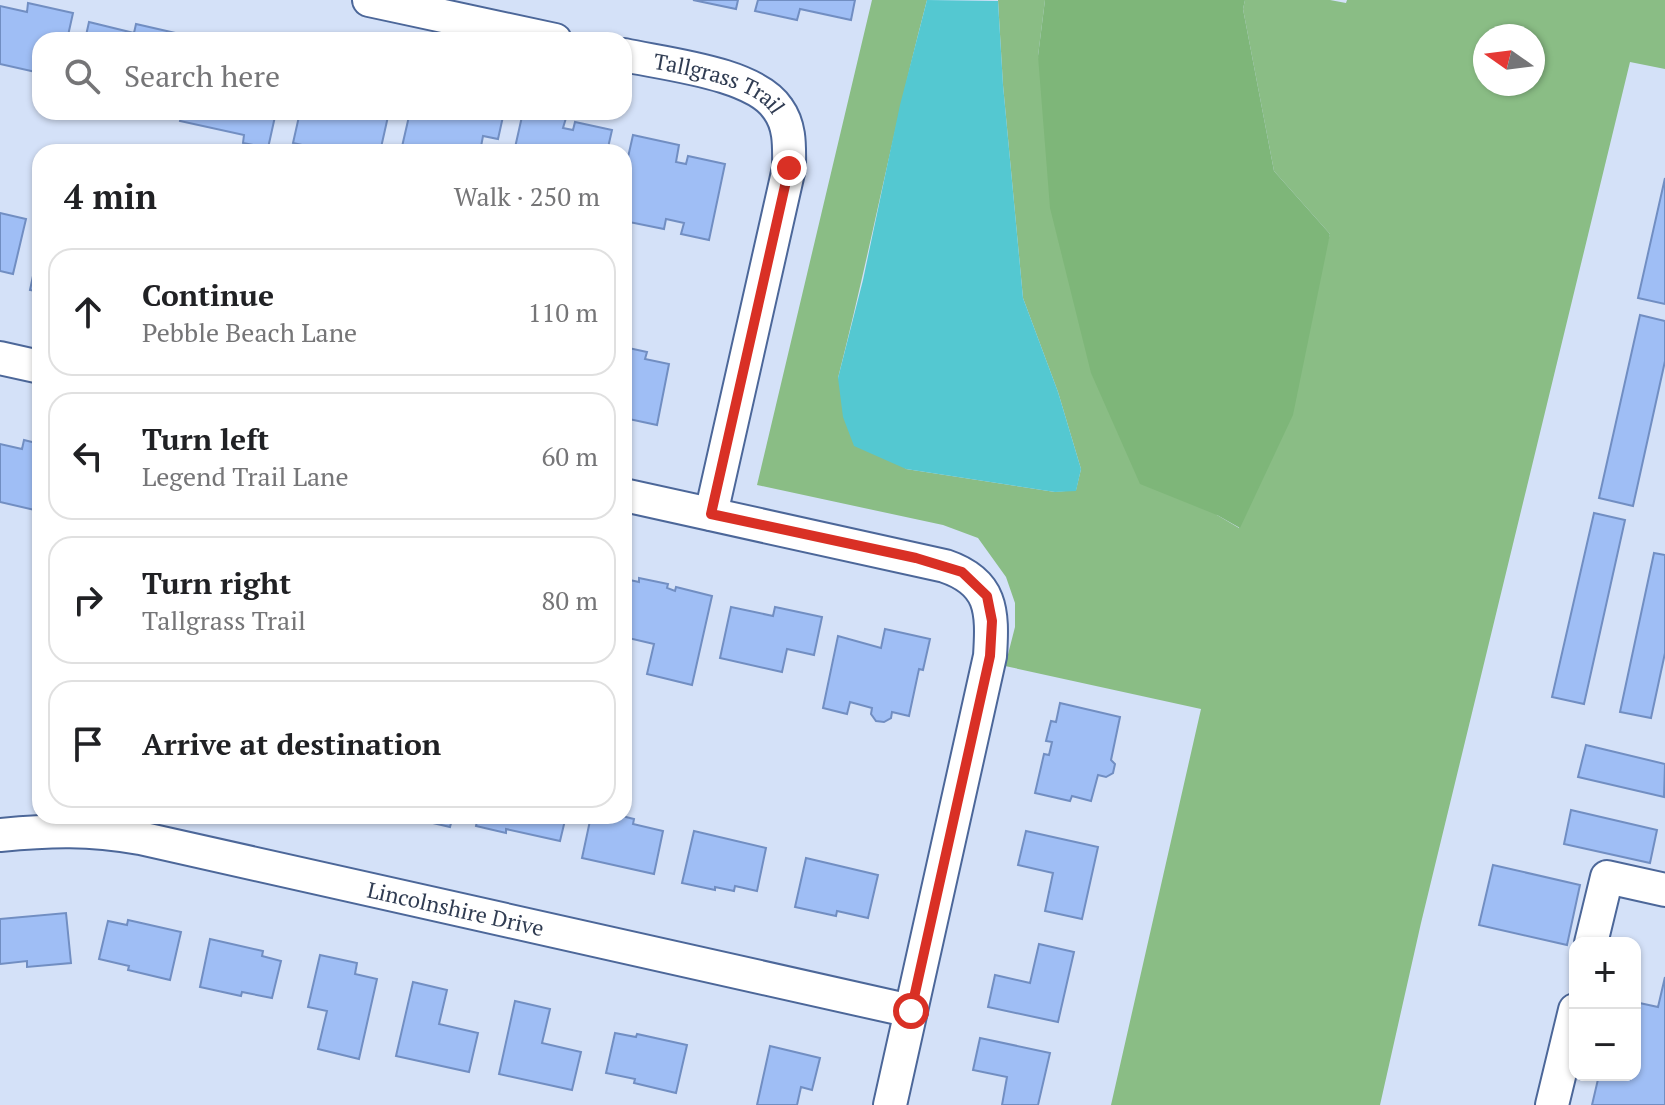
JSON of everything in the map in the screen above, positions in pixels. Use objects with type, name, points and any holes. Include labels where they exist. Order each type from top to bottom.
[{"type":"street","points":[[369,0],[518,32]]},
{"type":"street","name":"Tallgrass Trail","points":[[632,57],[741,80],[763,93],[778,109],[789,134],[789,168],[711,514]]},
{"type":"street","points":[[0,358],[32,365]]},
{"type":"street","points":[[632,497],[945,566],[962,572],[987,596],[992,621],[990,656],[890,1105]]},
{"type":"street","name":"Lincolnshire Drive","points":[[0,835],[60,829],[140,838],[911,1011]]},
{"type":"street","points":[[1592,937],[1607,877],[1665,890]]},
{"type":"street","points":[[1552,1105],[1569,1035]]},
{"type":"shaded area","points":[[872,0],[927,0],[838,378],[906,469],[1055,492],[1076,490],[1081,469],[1058,392],[1023,298],[1003,85],[998,0],[1045,0],[1038,56],[1217,515],[1239,528],[1330,234],[1274,171],[1243,9],[1245,0],[1330,0],[1346,3],[1347,0],[1665,0],[1665,69],[1630,62],[1421,923],[1380,1105],[1111,1105],[1201,709],[1005,666],[1015,627],[1015,603],[1006,577],[978,538],[943,525],[757,485]]},
{"type":"shaded area","points":[[927,0],[998,1],[1023,298],[1058,392],[1081,469],[1076,491],[1055,492],[906,469],[854,446],[843,417],[838,378]]},
{"type":"shaded area","points":[[1045,0],[1245,0],[1243,9],[1274,171],[1330,234],[1293,415],[1240,528],[1217,515],[1140,484],[1091,373],[1050,208],[1038,56]]},
{"type":"building","points":[[693,0],[738,0],[736,9]]},
{"type":"building","points":[[758,0],[855,0],[851,20],[800,9],[797,20],[755,11]]},
{"type":"building","points":[[28,3],[73,13],[69,32],[32,32],[32,71],[0,64],[0,6],[27,12]]},
{"type":"building","points":[[89,22],[130,32],[87,32]]},
{"type":"building","points":[[136,24],[171,32],[134,32]]},
{"type":"building","points":[[274,120],[269,144],[243,143],[244,135],[180,121]]},
{"type":"building","points":[[298,120],[387,120],[382,144],[293,143]]},
{"type":"building","points":[[408,120],[502,120],[498,139],[483,136],[482,144],[403,144]]},
{"type":"building","points":[[521,120],[565,120],[563,128],[573,130],[575,122],[612,130],[609,144],[516,144]]},
{"type":"building","points":[[633,135],[679,145],[676,162],[686,164],[688,156],[725,164],[709,240],[681,234],[684,223],[666,219],[664,229],[632,223]]},
{"type":"building","points":[[1665,178],[1665,304],[1638,298]]},
{"type":"building","points":[[0,213],[26,219],[13,274],[0,271]]},
{"type":"building","points":[[1640,315],[1665,321],[1665,361],[1633,506],[1599,498]]},
{"type":"building","points":[[632,349],[647,352],[645,359],[669,364],[657,425],[632,420]]},
{"type":"building","points":[[24,440],[32,442],[32,509],[0,502],[0,444],[22,449]]},
{"type":"building","points":[[1594,513],[1625,520],[1584,704],[1552,697]]},
{"type":"building","points":[[1654,553],[1665,555],[1665,653],[1651,718],[1620,712]]},
{"type":"building","points":[[639,578],[668,584],[667,588],[675,591],[676,587],[712,596],[692,685],[647,674],[654,644],[632,639],[632,580],[639,582]]},
{"type":"building","points":[[731,607],[773,616],[775,607],[822,617],[814,655],[787,649],[782,672],[720,658]]},
{"type":"building","points":[[885,629],[930,639],[923,670],[919,669],[909,716],[892,712],[891,718],[884,722],[876,721],[871,714],[872,708],[850,702],[847,714],[823,708],[838,636],[881,648]]},
{"type":"building","points":[[1060,703],[1120,717],[1111,760],[1115,764],[1113,773],[1106,777],[1098,775],[1091,801],[1072,796],[1070,801],[1035,793],[1044,754],[1049,755],[1052,742],[1046,741],[1051,721],[1056,722]]},
{"type":"building","points":[[1586,745],[1665,764],[1664,797],[1578,777]]},
{"type":"building","points":[[1571,810],[1657,830],[1650,863],[1564,844]]},
{"type":"building","points":[[632,818],[633,824],[663,831],[654,874],[582,858],[589,824],[632,824]]},
{"type":"building","points":[[476,824],[564,824],[560,841]]},
{"type":"building","points":[[694,831],[766,848],[757,891],[735,886],[734,891],[715,887],[715,890],[682,883]]},
{"type":"building","points":[[1026,831],[1098,847],[1082,919],[1045,911],[1053,873],[1018,865]]},
{"type":"building","points":[[806,858],[878,875],[868,918],[837,911],[836,916],[795,907]]},
{"type":"building","points":[[1493,865],[1580,885],[1567,945],[1479,925]]},
{"type":"building","points":[[66,913],[71,963],[27,967],[27,961],[0,964],[0,919]]},
{"type":"building","points":[[128,920],[181,932],[170,980],[99,959],[108,921],[127,925]]},
{"type":"building","points":[[210,939],[263,951],[262,956],[281,961],[272,998],[242,992],[241,996],[200,987]]},
{"type":"building","points":[[1039,944],[1074,952],[1058,1022],[988,1007],[995,975],[1030,983]]},
{"type":"building","points":[[320,955],[357,963],[355,974],[377,979],[359,1059],[318,1049],[327,1011],[308,1007]]},
{"type":"building","points":[[1665,977],[1665,1105],[1592,1105],[1598,1081],[1641,1081],[1641,1003],[1658,1007]]},
{"type":"building","points":[[413,982],[447,990],[439,1024],[478,1033],[469,1072],[396,1056]]},
{"type":"building","points":[[515,1001],[550,1009],[542,1043],[581,1052],[572,1090],[499,1074]]},
{"type":"building","points":[[615,1033],[636,1037],[637,1034],[687,1045],[676,1093],[606,1073]]},
{"type":"building","points":[[980,1038],[1050,1053],[1038,1105],[1002,1105],[1007,1077],[973,1070]]},
{"type":"building","points":[[770,1046],[820,1058],[812,1090],[801,1087],[797,1105],[757,1105]]},
{"type":"route","points":[[789,168],[711,514],[916,558],[962,572],[987,596],[992,621],[990,656],[911,1011]]}]
